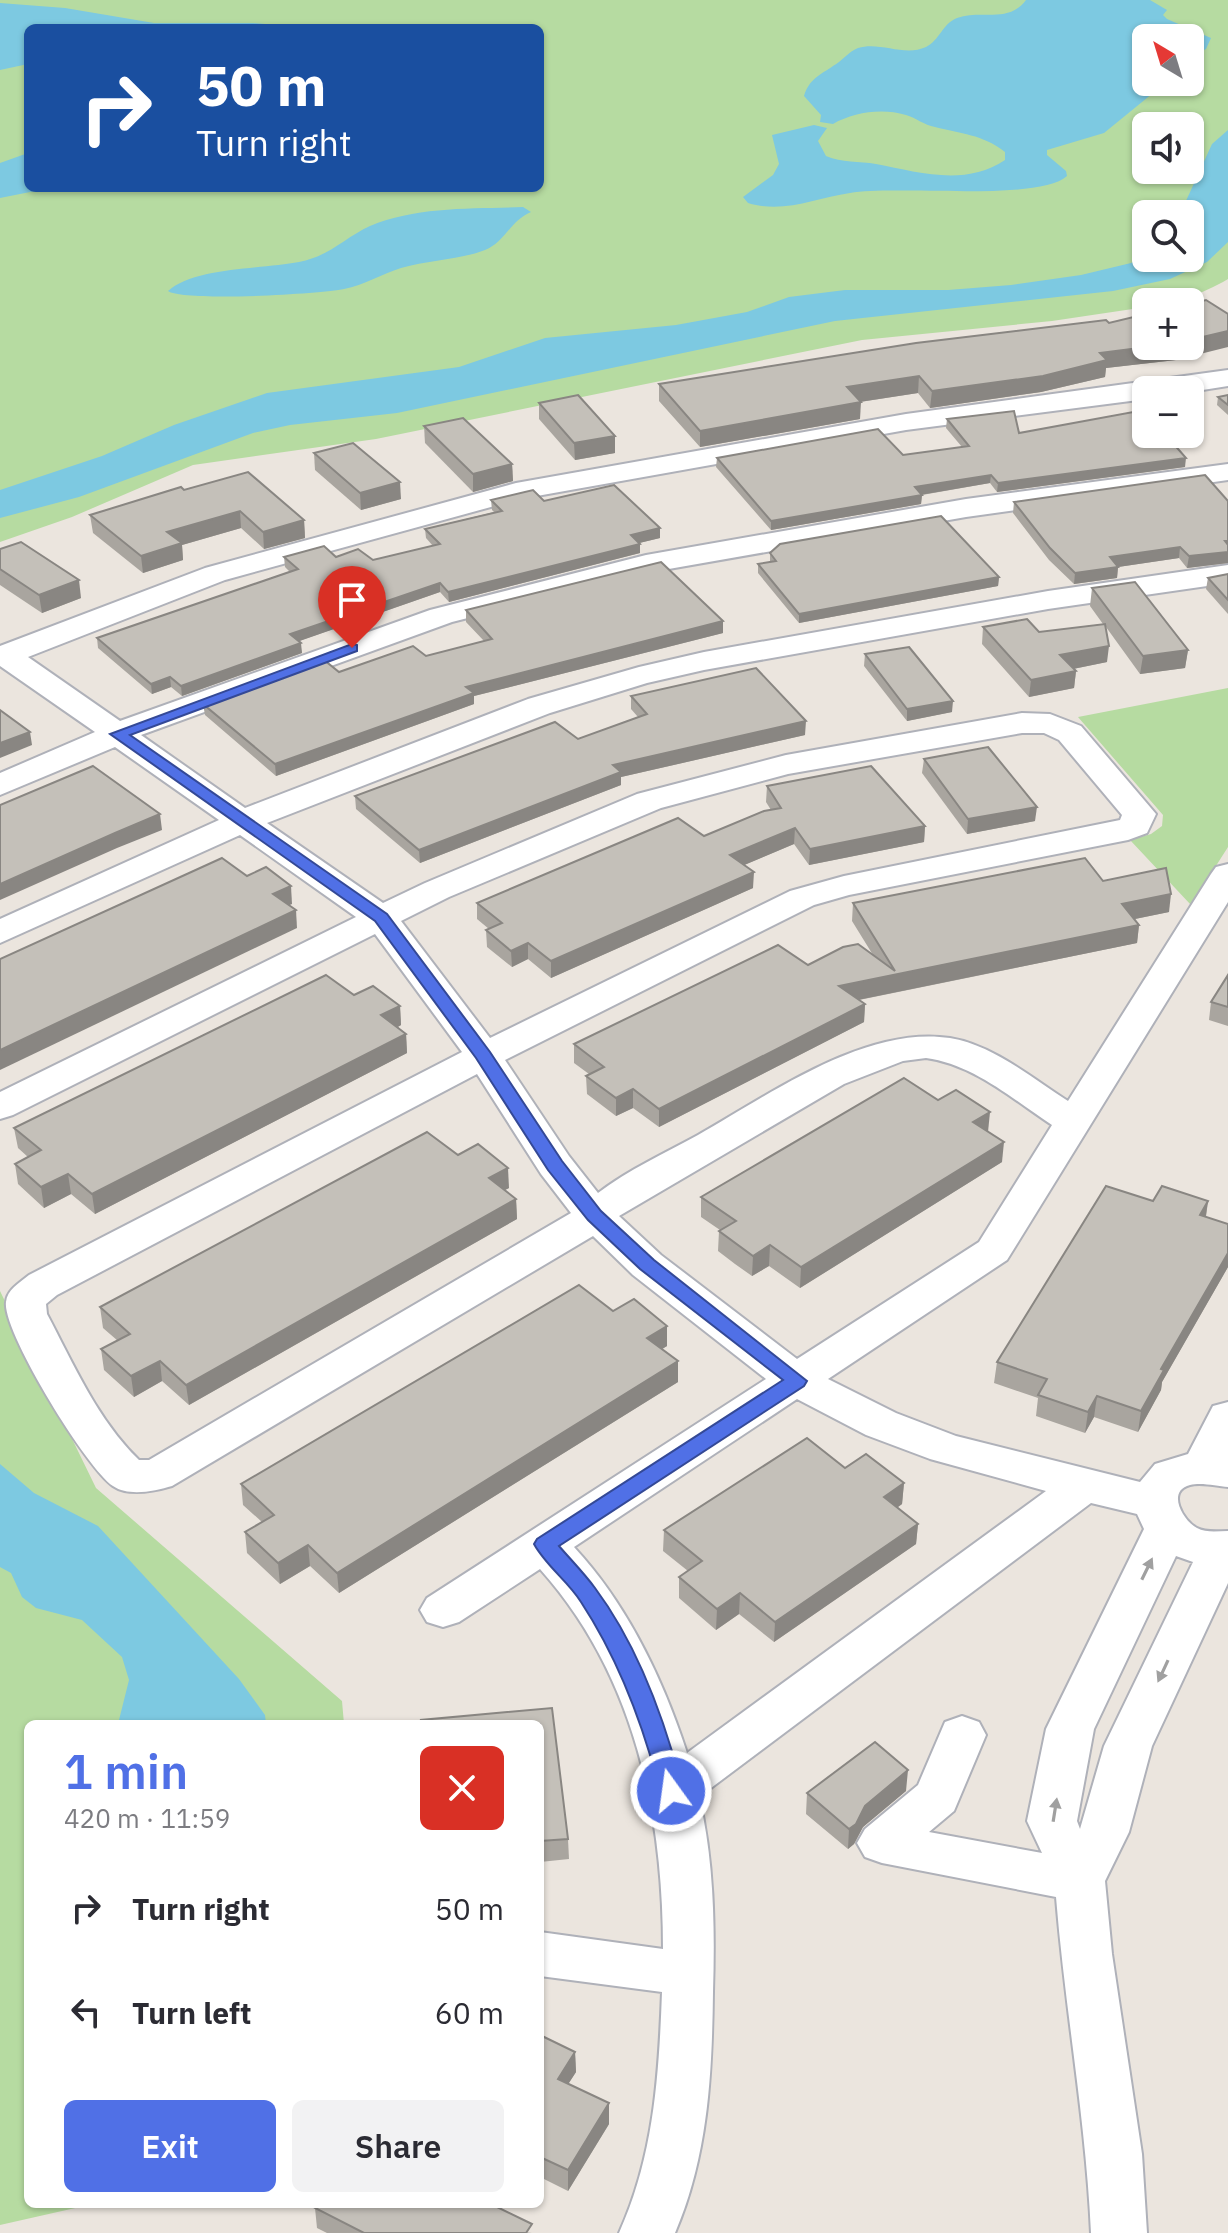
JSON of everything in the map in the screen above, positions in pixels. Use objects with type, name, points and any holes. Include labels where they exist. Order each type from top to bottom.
[{"type":"street","points":[[1204,382],[1228,378]]},
{"type":"street","points":[[2,656],[215,574],[516,491],[587,476],[906,422],[1132,393]]},
{"type":"street","points":[[0,785],[118,734],[441,616],[646,564],[966,508],[1228,472]]},
{"type":"street","points":[[0,932],[242,821],[449,738],[539,706],[639,676],[704,661],[1048,600],[1228,574]]},
{"type":"street","points":[[2,656],[381,918],[484,1056],[555,1165],[594,1215],[647,1265],[797,1381],[881,1424],[945,1448],[1084,1486],[1160,1515],[1191,1544],[1224,1549],[1128,1746],[1104,1832],[1080,1881]]},
{"type":"street","points":[[0,1107],[381,918],[520,853],[649,801],[786,765],[1022,723],[1050,724],[1070,733],[1139,814],[1135,826],[1116,833],[844,886],[802,898],[484,1056],[43,1285],[26,1299],[26,1314],[79,1411],[112,1462],[129,1476],[157,1475],[575,1230],[619,1196],[831,1076],[897,1050],[926,1047],[952,1050],[984,1064],[1074,1122]]},
{"type":"street","points":[[443,1610],[993,1251],[1228,874]]},
{"type":"street","points":[[1119,2233],[1115,2154],[1086,1954],[1080,1881],[1052,1821],[1070,1729],[1160,1515],[1160,1483],[1178,1471],[1216,1469],[1228,1417]]},
{"type":"street","points":[[671,1791],[1084,1486]]},
{"type":"street","points":[[545,1544],[588,1594],[629,1666],[659,1743],[681,1831],[689,1974],[683,2107],[660,2208],[647,2233]]},
{"type":"street","points":[[962,1735],[937,1797],[882,1843],[1080,1881]]},
{"type":"street","points":[[544,1955],[689,1974]]},
{"type":"green space","points":[[0,0],[1228,0],[1228,279],[1208,289],[1132,288],[1132,309],[1052,321],[862,340],[376,439],[193,465],[72,517],[0,542]]},
{"type":"green space","points":[[1228,688],[1228,847],[1191,905],[1130,840],[1151,834],[1162,826],[1163,815],[1078,717]]},
{"type":"green space","points":[[0,1291],[96,1488],[342,1701],[344,1720],[24,1720],[24,2208],[75,2208],[0,2225]]},
{"type":"water","points":[[1026,0],[1150,0],[1167,10],[1163,15],[1167,19],[1179,24],[1132,24],[1132,96],[1149,96],[1104,133],[1047,150],[1047,155],[1066,171],[1067,176],[1052,184],[1028,188],[998,191],[872,191],[774,207],[748,203],[743,197],[773,175],[779,164],[772,135],[814,125],[827,128],[818,141],[826,156],[838,160],[958,175],[990,168],[1005,160],[1005,152],[988,141],[931,126],[897,113],[868,112],[833,124],[820,122],[821,115],[804,96],[816,78],[858,48],[875,46],[918,50],[931,44],[957,18],[1003,14]]},
{"type":"water","points":[[0,3],[65,8],[154,23],[264,24],[24,24],[24,65],[0,70]]},
{"type":"water","points":[[1204,35],[1211,38],[1204,50]]},
{"type":"water","points":[[1228,130],[1228,242],[1204,263],[1204,200],[1186,200],[1194,184],[1204,184],[1204,162],[1212,144]]},
{"type":"water","points":[[24,154],[24,192],[30,192],[0,198],[0,163]]},
{"type":"water","points":[[523,207],[531,212],[492,247],[465,256],[401,268],[344,289],[224,297],[168,291],[180,283],[212,273],[310,259],[370,226],[407,215]]},
{"type":"water","points":[[1131,263],[1132,272],[1185,272],[1170,279],[1113,291],[835,321],[397,413],[290,425],[253,433],[79,497],[0,518],[0,490],[102,456],[174,425],[267,393],[459,367],[545,338],[676,325],[747,312],[789,297],[845,290],[948,290],[1011,285],[1081,275]]},
{"type":"water","points":[[0,1464],[34,1493],[98,1526],[239,1679],[266,1720],[119,1720],[129,1680],[122,1657],[82,1620],[36,1608],[22,1597],[11,1573],[0,1567]]},
{"type":"building","points":[[1204,300],[1228,314],[1228,331],[1204,337]]},
{"type":"building","points":[[1132,317],[1132,349],[1100,353],[1107,360],[1043,376],[932,391],[919,376],[847,387],[861,402],[700,431],[659,384],[916,343],[1106,320],[1109,323]]},
{"type":"building","points":[[578,395],[615,436],[574,443],[539,403]]},
{"type":"building","points":[[1228,395],[1228,405],[1218,397]]},
{"type":"building","points":[[1014,411],[1019,433],[1132,412],[1132,448],[1177,448],[1186,458],[998,483],[991,475],[915,487],[922,495],[771,521],[717,458],[878,429],[903,455],[969,446],[947,419]]},
{"type":"building","points":[[463,418],[512,464],[473,474],[424,426]]},
{"type":"building","points":[[353,443],[400,482],[360,493],[314,453]]},
{"type":"building","points":[[248,472],[304,520],[263,532],[240,511],[167,532],[182,543],[141,556],[90,515],[181,487],[184,490]]},
{"type":"building","points":[[1205,475],[1228,501],[1228,541],[1225,541],[1228,552],[1189,556],[1180,547],[1110,557],[1118,567],[1075,573],[1050,548],[1014,502]]},
{"type":"building","points":[[614,485],[660,528],[631,535],[640,544],[448,592],[440,583],[290,634],[301,643],[181,686],[170,677],[151,684],[97,638],[298,569],[284,557],[324,546],[336,557],[358,549],[373,560],[440,544],[425,529],[502,511],[491,500],[533,490],[544,501]]},
{"type":"building","points":[[941,516],[999,577],[799,614],[758,564],[776,561],[770,553],[780,544]]},
{"type":"building","points":[[21,542],[79,580],[39,595],[0,569],[0,549]]},
{"type":"building","points":[[661,562],[723,621],[466,687],[474,693],[275,764],[203,704],[324,660],[339,672],[413,646],[426,656],[492,639],[466,610]]},
{"type":"building","points":[[1228,574],[1228,600],[1208,578]]},
{"type":"building","points":[[1135,582],[1188,650],[1143,656],[1092,588]]},
{"type":"building","points":[[1027,619],[1039,632],[1105,624],[1109,646],[1060,655],[1076,671],[1031,680],[983,627]]},
{"type":"building","points":[[909,647],[953,701],[907,709],[865,654]]},
{"type":"building","points":[[756,668],[806,721],[613,765],[621,772],[419,850],[355,796],[555,722],[578,739],[647,714],[631,696]]},
{"type":"building","points":[[0,710],[30,732],[0,743]]},
{"type":"building","points":[[988,747],[1037,807],[968,819],[924,759]]},
{"type":"building","points":[[93,766],[160,814],[0,884],[0,805]]},
{"type":"building","points":[[871,766],[925,826],[810,849],[795,828],[730,855],[754,872],[551,961],[528,943],[511,951],[486,930],[502,923],[477,903],[678,818],[704,836],[764,811],[781,808],[767,786]]},
{"type":"building","points":[[222,858],[247,876],[266,867],[291,886],[273,894],[296,910],[0,1050],[0,959]]},
{"type":"building","points":[[1085,858],[1103,881],[1166,868],[1171,894],[1122,904],[1139,925],[839,986],[865,1004],[659,1109],[633,1089],[616,1098],[586,1076],[604,1067],[574,1044],[778,945],[808,965],[843,947],[858,944],[895,971],[853,903]]},
{"type":"building","points":[[326,975],[354,995],[373,986],[400,1006],[381,1015],[406,1034],[92,1194],[68,1174],[41,1187],[15,1164],[41,1150],[14,1128]]},
{"type":"building","points":[[1228,975],[1228,1007],[1211,1002]]},
{"type":"building","points":[[904,1078],[938,1100],[956,1090],[990,1112],[973,1122],[1004,1142],[801,1267],[770,1245],[753,1256],[719,1231],[736,1221],[701,1197]]},
{"type":"building","points":[[427,1132],[458,1155],[478,1144],[508,1168],[489,1178],[516,1199],[186,1385],[160,1361],[131,1376],[101,1349],[130,1334],[100,1307]]},
{"type":"building","points":[[1106,1186],[1153,1201],[1162,1186],[1208,1201],[1200,1215],[1228,1224],[1228,1253],[1161,1369],[1164,1370],[1141,1411],[1097,1396],[1088,1412],[1038,1395],[1047,1379],[997,1362]]},
{"type":"building","points":[[579,1285],[613,1311],[634,1299],[667,1326],[647,1338],[678,1361],[337,1573],[308,1545],[278,1563],[245,1532],[274,1515],[241,1484]]},
{"type":"building","points":[[807,1438],[845,1468],[866,1454],[904,1483],[884,1497],[918,1524],[775,1622],[740,1593],[717,1609],[679,1577],[702,1561],[664,1530]]},
{"type":"building","points":[[552,1708],[568,1839],[544,1841],[544,1720],[421,1720]]},
{"type":"building","points":[[875,1742],[908,1770],[865,1806],[856,1824],[849,1829],[807,1793]]},
{"type":"building","points":[[544,2037],[575,2052],[558,2079],[609,2103],[568,2170],[544,2159]]},
{"type":"building","points":[[315,2208],[499,2208],[532,2224],[526,2233],[364,2233]]},
{"type":"route","points":[[352,648],[118,734],[381,918],[484,1056],[555,1165],[594,1215],[647,1265],[797,1381],[545,1544],[588,1594],[629,1666],[659,1743],[671,1791]]}]
